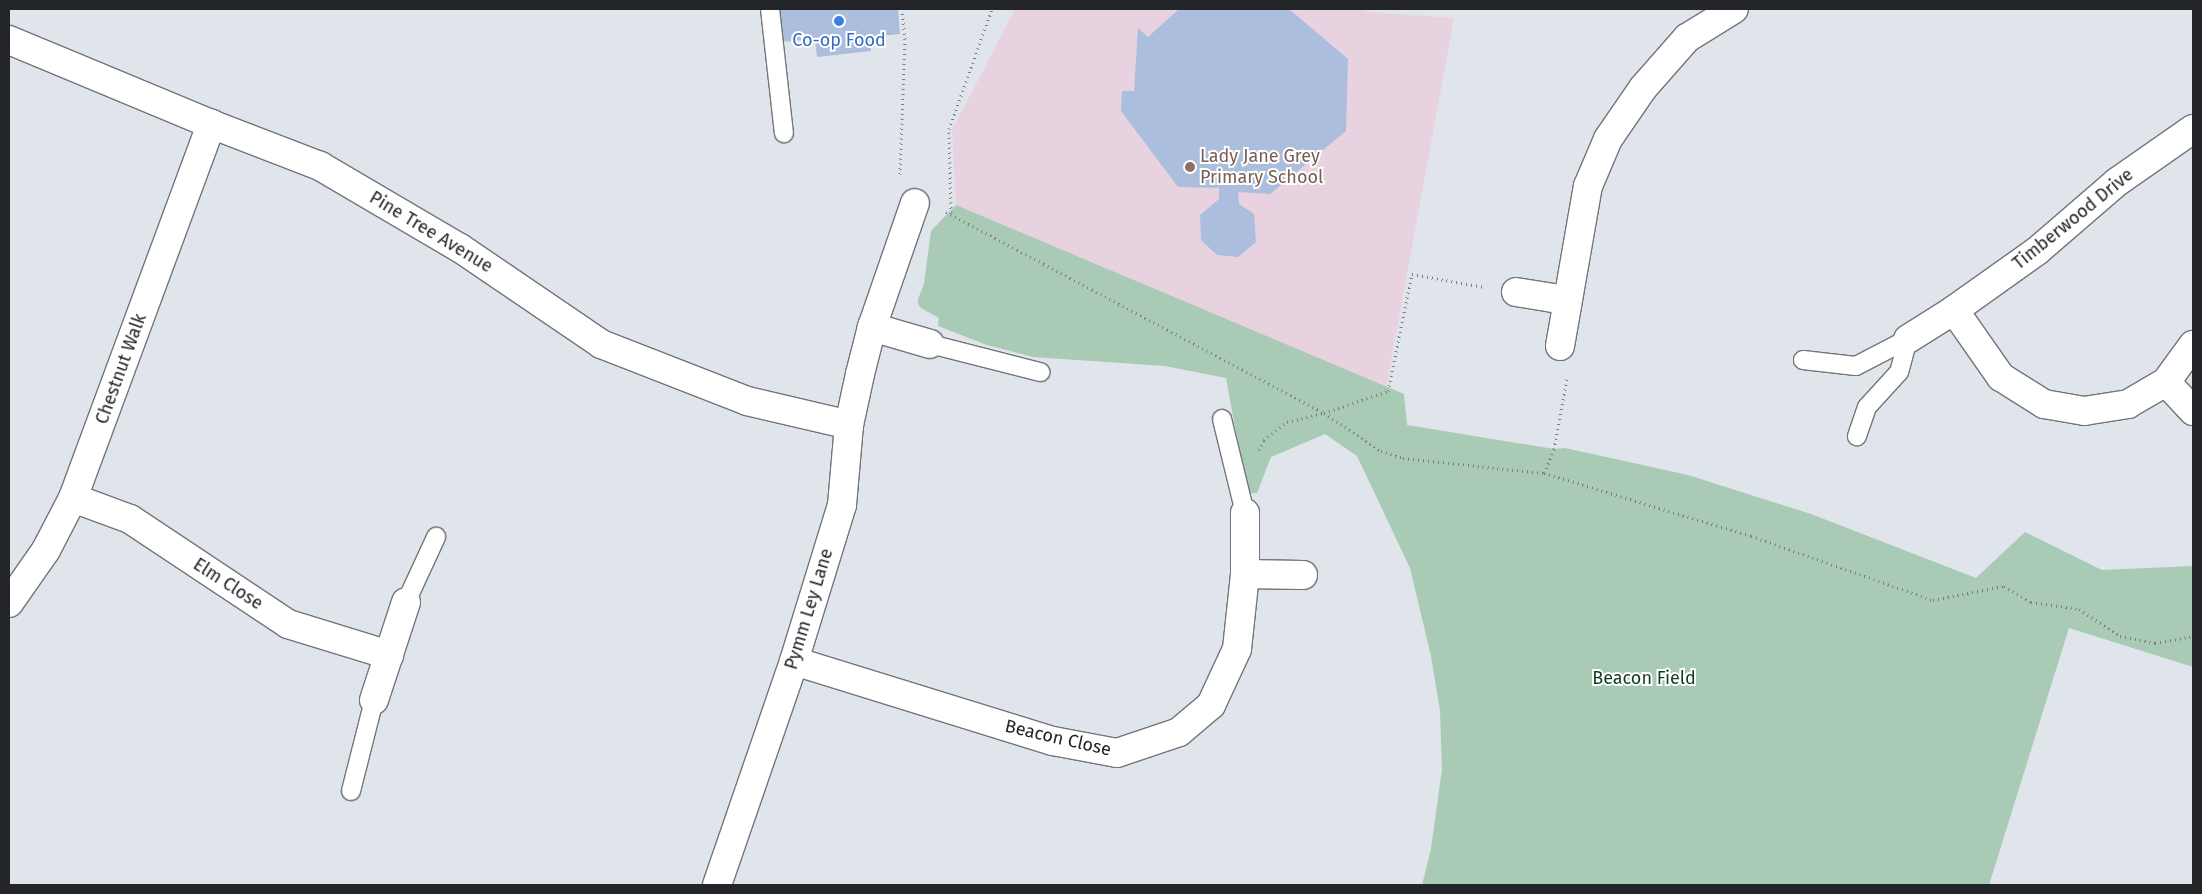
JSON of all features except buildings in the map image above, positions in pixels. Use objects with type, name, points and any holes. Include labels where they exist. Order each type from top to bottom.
[{"type":"street","points":[[1560,346],[1566,300],[1588,186],[1608,139],[1642,88],[1687,38],[1734,9]]},
{"type":"street","name":"Pine Tree Avenue","points":[[9,40],[211,124],[320,166],[460,248],[601,344],[747,401],[849,425]]},
{"type":"street","name":"Chestnut Walk","points":[[9,603],[46,550],[73,498],[211,124]]},
{"type":"street","name":"Timberwood Drive","points":[[1908,339],[1954,310],[2036,251],[2117,182],[2193,129]]},
{"type":"street","name":"Pymm Ley Lane","points":[[717,885],[794,661],[842,505],[849,425],[872,327],[915,203]]},
{"type":"street","points":[[1516,292],[1566,300]]},
{"type":"street","points":[[1954,310],[2001,377],[2044,404],[2084,411],[2128,404],[2166,382],[2193,345]]},
{"type":"street","points":[[872,327],[930,344]]},
{"type":"street","points":[[2166,382],[2193,411]]},
{"type":"street","name":"Elm Close","points":[[73,498],[130,519],[288,624],[389,655]]},
{"type":"street","name":"Beacon Close","points":[[794,661],[1053,741],[1117,753],[1179,732],[1211,705],[1237,649],[1245,574],[1246,513]]},
{"type":"street","points":[[1245,574],[1303,574]]},
{"type":"street","points":[[374,700],[406,602]]},
{"type":"lane","points":[[770,9],[784,134]]},
{"type":"lane","points":[[1803,360],[1856,366],[1908,339]]},
{"type":"lane","points":[[1856,436],[1867,407],[1899,372],[1908,339]]},
{"type":"lane","points":[[930,344],[1040,372]]},
{"type":"lane","points":[[1222,419],[1246,513]]},
{"type":"lane","points":[[406,602],[436,538]]},
{"type":"lane","points":[[351,791],[374,700]]},
{"type":"path","points":[[902,9],[905,39],[900,182],[915,203],[951,213],[1324,413],[1381,451],[1403,458],[1544,473],[1751,536],[1933,600],[2004,586],[2031,602],[2079,609],[2120,636],[2155,643],[2193,636]]},
{"type":"path","points":[[951,213],[948,129],[992,9]]},
{"type":"path","points":[[1258,452],[1264,440],[1287,422],[1324,413],[1388,392],[1412,274],[1516,292]]},
{"type":"path","points":[[1544,473],[1554,449],[1570,361],[1560,346]]},
{"type":"shaded area","name":"Lady Jane Grey Primary School","points":[[1015,9],[1366,9],[1366,12],[1454,18],[1386,388],[956,205],[952,130]]},
{"type":"green space","name":"Beacon Field","points":[[956,205],[1404,394],[1407,425],[1554,449],[1565,448],[1688,475],[1811,514],[1976,578],[2025,532],[2102,570],[2193,566],[2193,667],[2069,628],[1989,885],[1422,885],[1431,849],[1442,769],[1440,711],[1431,656],[1410,568],[1357,456],[1325,434],[1271,457],[1257,493],[1247,493],[1226,378],[1165,366],[1033,357],[987,345],[938,326],[939,318],[921,308],[918,304],[918,299],[924,284],[931,231]]},
{"type":"place","name":"Co-op Food","points":[[839,21]]},
{"type":"place","name":"Lady Jane Grey Primary School","points":[[1190,167]]}]
